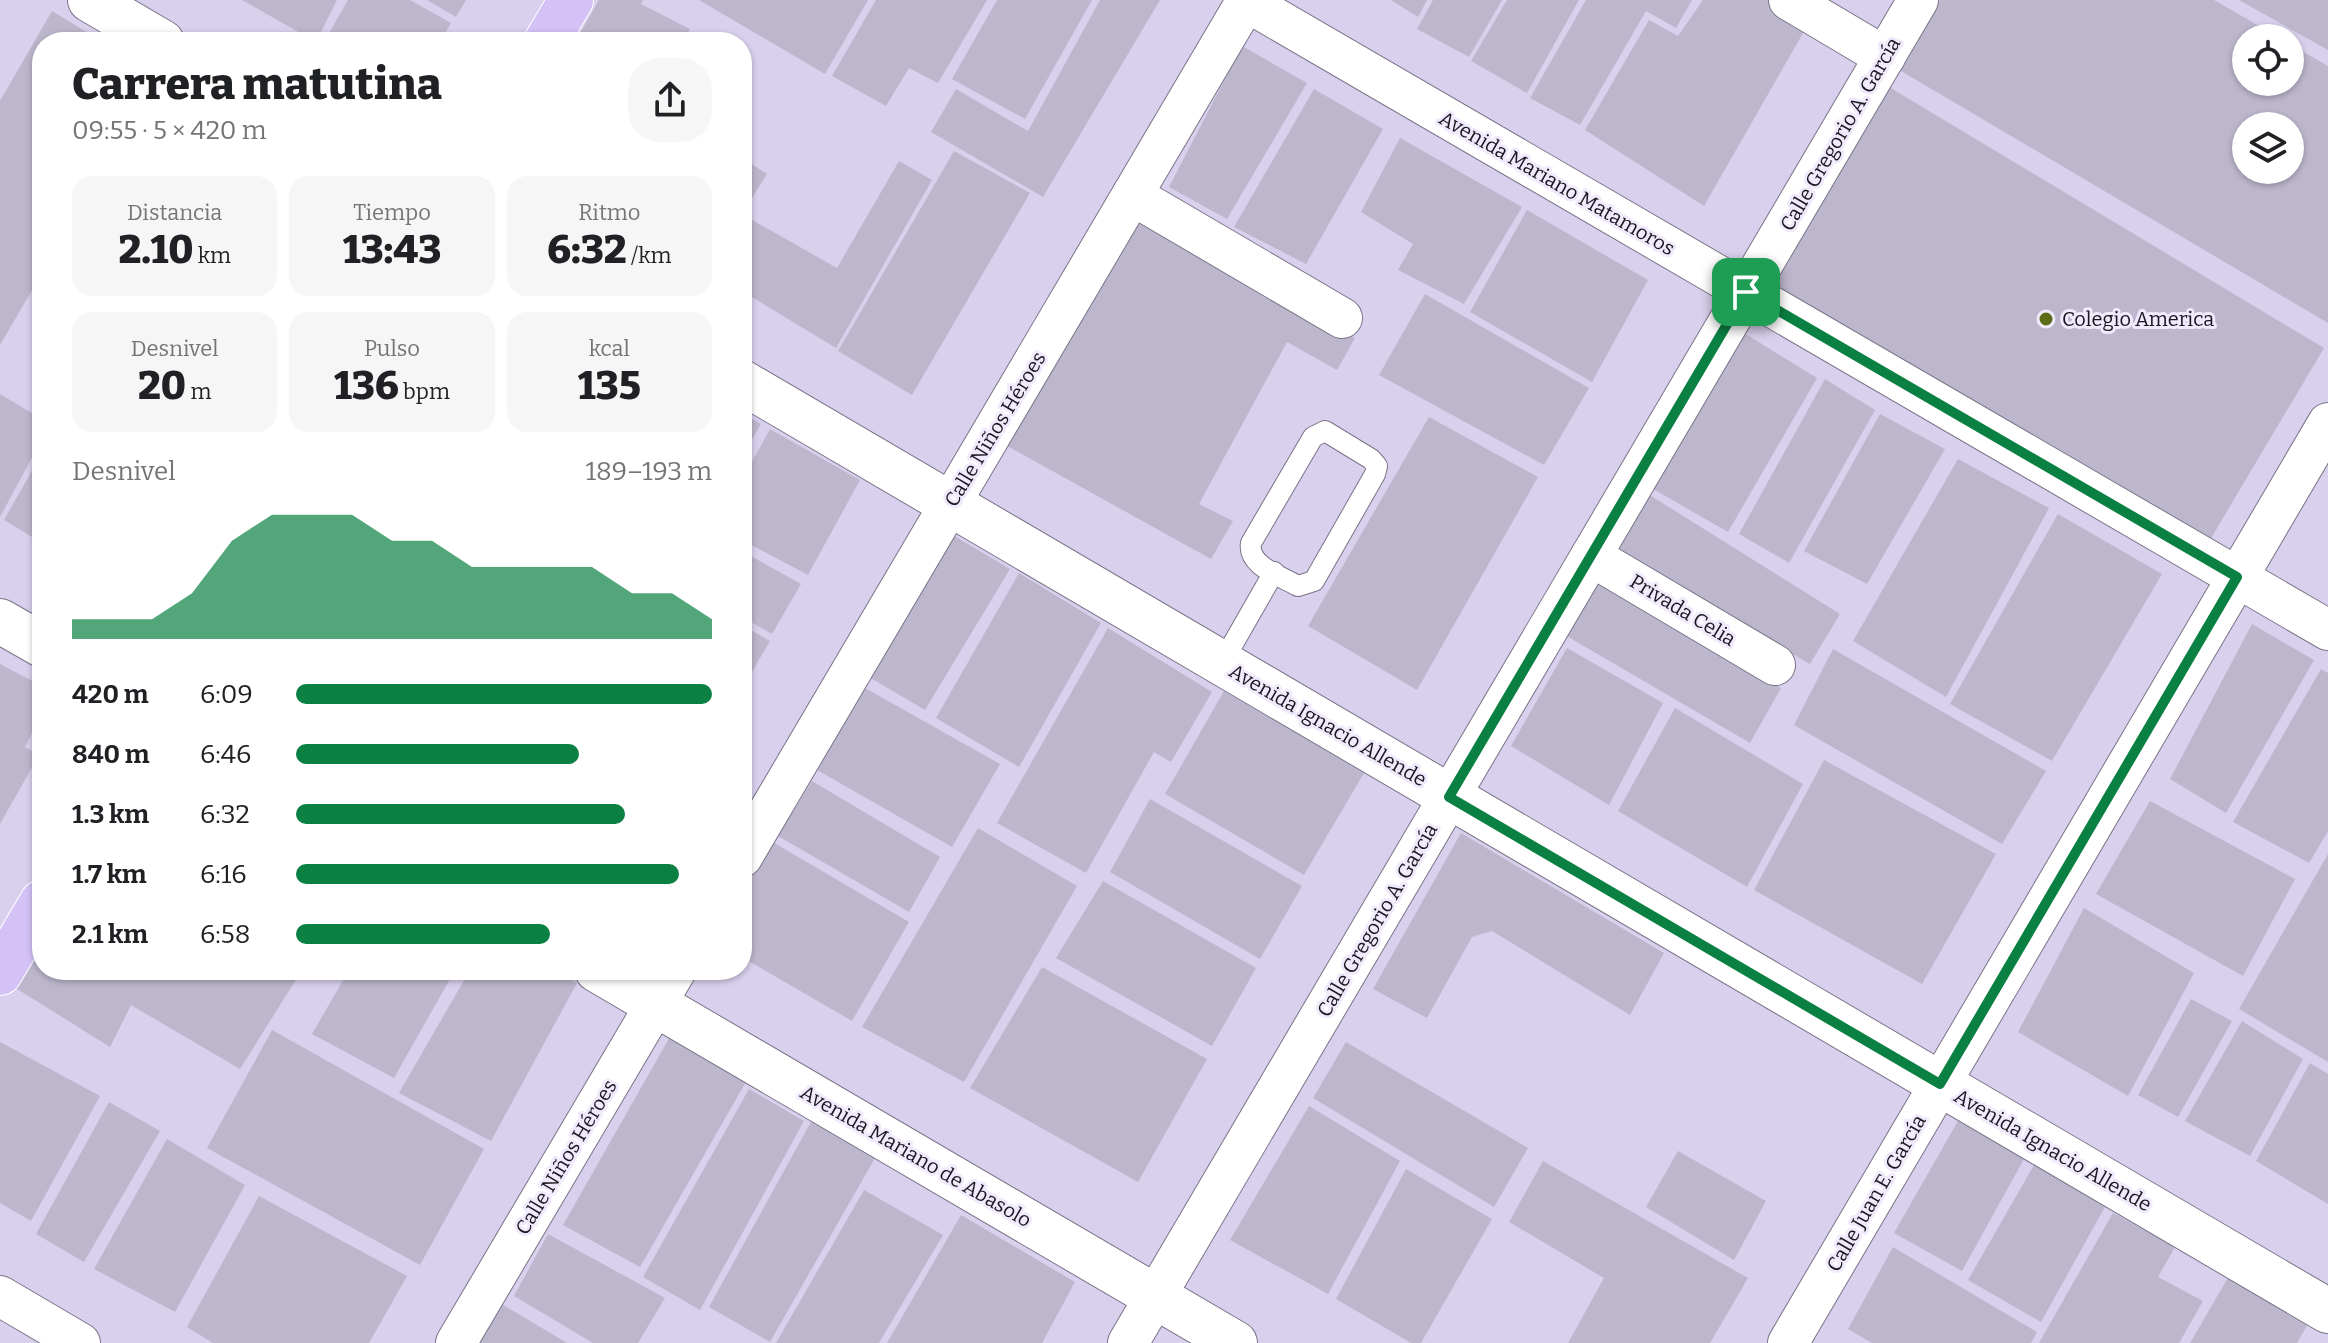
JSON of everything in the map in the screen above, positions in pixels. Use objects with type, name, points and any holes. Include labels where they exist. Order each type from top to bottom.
[{"type":"main road","points":[[552,32],[571,0]]},
{"type":"main road","points":[[0,973],[32,919]]},
{"type":"street","points":[[90,0],[145,32]]},
{"type":"street","points":[[1789,0],[1885,57]]},
{"type":"street","name":"Calle Gregorio A. García","points":[[1128,1343],[1918,0]]},
{"type":"street","name":"Calle Niños Héroes","points":[[752,840],[1246,1]]},
{"type":"street","name":"Avenida Mariano Matamoros","points":[[1246,1],[2328,630]]},
{"type":"street","points":[[1132,195],[1342,318]]},
{"type":"street","name":"Avenida Ignacio Allende","points":[[752,388],[2328,1311]]},
{"type":"street","name":"Calle Juan E. García","points":[[1788,1343],[2328,423]]},
{"type":"street","name":"Privada Celia","points":[[1591,556],[1775,665]]},
{"type":"street","points":[[0,621],[32,639]]},
{"type":"street","name":"Avenida Mariano de Abasolo","points":[[638,980],[666,987],[1155,1296],[1235,1343]]},
{"type":"street","name":"Calle Niños Héroes","points":[[456,1343],[666,987]]},
{"type":"street","points":[[0,1296],[80,1343]]},
{"type":"lane","points":[[1325,431],[1371,459],[1377,466],[1375,474],[1314,581],[1298,586],[1274,572],[1253,561],[1249,551],[1251,543],[1313,437],[1325,431]]},
{"type":"lane","points":[[1222,663],[1274,572]]},
{"type":"shaded area","points":[[0,0],[2328,0],[2328,1343],[0,1343]]},
{"type":"building","points":[[242,0],[337,0],[321,32],[298,32]]},
{"type":"building","points":[[348,0],[410,0],[451,23],[446,32],[330,32]]},
{"type":"building","points":[[427,0],[466,0],[456,17]]},
{"type":"building","points":[[599,0],[643,0],[641,4],[690,29],[688,32],[581,32]]},
{"type":"building","points":[[699,0],[868,0],[825,74]]},
{"type":"building","points":[[876,0],[987,0],[938,83],[909,68],[886,106],[832,76]]},
{"type":"building","points":[[997,0],[1092,0],[1025,119],[952,79]]},
{"type":"building","points":[[1100,0],[1160,0],[1043,197],[931,132],[956,89],[1028,131]]},
{"type":"building","points":[[1391,0],[1427,0],[1418,17]]},
{"type":"building","points":[[1433,0],[1502,0],[1469,57],[1417,29]]},
{"type":"building","points":[[1507,0],[1579,0],[1527,93],[1471,61]]},
{"type":"building","points":[[1586,0],[1692,0],[1676,28],[1646,11],[1580,125],[1530,98]]},
{"type":"building","points":[[1703,0],[1776,0],[1811,19],[1704,206],[1585,130],[1649,20],[1678,36]]},
{"type":"building","points":[[1940,0],[2214,0],[2256,24],[2232,24],[2232,96],[2304,96],[2304,52],[2328,66],[2328,323],[1901,71]]},
{"type":"building","points":[[2239,0],[2328,0],[2328,50],[2304,37],[2304,24],[2282,24]]},
{"type":"building","points":[[52,11],[87,32],[40,32]]},
{"type":"building","points":[[32,46],[32,290],[0,345],[0,101]]},
{"type":"building","points":[[1242,46],[1307,83],[1227,219],[1169,187]]},
{"type":"building","name":"Colegio America","points":[[1889,87],[2324,348],[2204,550],[1768,289]]},
{"type":"building","points":[[1314,89],[1383,129],[1306,264],[1234,227]]},
{"type":"building","points":[[1400,138],[1522,207],[1464,304],[1398,270],[1413,244],[1361,212]]},
{"type":"building","points":[[954,151],[1030,193],[912,395],[838,351]]},
{"type":"building","points":[[899,161],[932,180],[836,348],[752,297],[752,220],[837,268]]},
{"type":"building","points":[[752,164],[767,174],[752,198]]},
{"type":"building","points":[[1134,207],[1355,338],[1337,370],[1287,342],[1199,504],[1233,521],[1211,559],[1000,442]]},
{"type":"building","points":[[1527,210],[1648,280],[1592,382],[1470,312]]},
{"type":"building","points":[[1425,294],[1589,388],[1544,465],[1379,375]]},
{"type":"building","points":[[1736,328],[1817,378],[1728,532],[1648,486]]},
{"type":"building","points":[[1825,379],[1875,410],[1789,563],[1739,534]]},
{"type":"building","points":[[0,394],[32,413],[32,458],[0,517]]},
{"type":"building","points":[[1880,414],[1945,449],[1867,584],[1804,551]]},
{"type":"building","points":[[1429,417],[1538,477],[1417,690],[1308,626]]},
{"type":"building","points":[[752,419],[761,424],[752,440]]},
{"type":"building","points":[[770,429],[860,480],[808,575],[752,545],[752,462]]},
{"type":"building","points":[[1958,459],[2049,508],[1946,697],[1853,641]]},
{"type":"building","points":[[32,471],[32,537],[4,520]]},
{"type":"building","points":[[1640,489],[1840,614],[1810,664],[1608,547]]},
{"type":"building","points":[[2058,514],[2162,574],[2052,761],[1950,704]]},
{"type":"building","points":[[946,531],[1010,569],[925,710],[864,674]]},
{"type":"building","points":[[752,557],[801,584],[772,634],[752,623]]},
{"type":"building","points":[[1019,573],[1101,623],[1019,767],[936,718]]},
{"type":"building","points":[[1599,577],[1781,688],[1750,743],[1565,635]]},
{"type":"building","points":[[2252,624],[2314,660],[2226,813],[2170,779]]},
{"type":"building","points":[[1108,628],[1212,692],[1171,762],[1154,752],[1086,873],[997,823]]},
{"type":"building","points":[[752,631],[770,641],[752,672]]},
{"type":"building","points":[[1567,648],[1663,703],[1609,805],[1511,746]]},
{"type":"building","points":[[1833,649],[2046,771],[2002,844],[1794,725]]},
{"type":"building","points":[[0,664],[32,681],[32,733],[25,747],[32,751],[32,767],[0,824]]},
{"type":"building","points":[[2321,669],[2328,673],[2328,831],[2309,863],[2233,822]]},
{"type":"building","points":[[865,688],[1000,764],[952,847],[817,770]]},
{"type":"building","points":[[1224,691],[1364,773],[1304,875],[1165,794]]},
{"type":"building","points":[[1675,708],[1803,784],[1747,887],[1618,811]]},
{"type":"building","points":[[1824,760],[1996,854],[1922,984],[1754,890]]},
{"type":"building","points":[[812,781],[940,857],[909,912],[778,836]]},
{"type":"building","points":[[1150,799],[1302,886],[1260,959],[1110,872]]},
{"type":"building","points":[[2150,801],[2295,879],[2243,976],[2096,894]]},
{"type":"building","points":[[978,828],[1077,886],[964,1082],[862,1027]]},
{"type":"building","points":[[1461,833],[1664,953],[1630,1015],[1492,931],[1472,937],[1427,1018],[1373,989]]},
{"type":"building","points":[[771,841],[909,922],[852,1021],[752,963],[752,876]]},
{"type":"building","points":[[2328,854],[2328,1062],[2239,1009]]},
{"type":"building","points":[[1103,881],[1256,968],[1212,1046],[1056,958]]},
{"type":"building","points":[[2084,908],[2194,973],[2128,1096],[2018,1032]]},
{"type":"building","points":[[32,956],[32,980],[296,980],[240,1069],[131,1005],[110,1047],[14,987]]},
{"type":"building","points":[[1042,967],[1207,1059],[1138,1182],[970,1088]]},
{"type":"building","points":[[343,980],[449,980],[394,1078],[312,1034]]},
{"type":"building","points":[[464,980],[571,980],[577,983],[491,1141],[399,1093]]},
{"type":"building","points":[[2191,999],[2232,1021],[2178,1117],[2138,1095]]},
{"type":"building","points":[[2242,1021],[2303,1059],[2250,1156],[2185,1121]]},
{"type":"building","points":[[272,1030],[484,1149],[420,1265],[207,1148]]},
{"type":"building","points":[[671,1035],[747,1080],[640,1267],[563,1225]]},
{"type":"building","points":[[0,1042],[100,1096],[31,1221],[0,1203]]},
{"type":"building","points":[[1346,1042],[1528,1148],[1494,1207],[1313,1098]]},
{"type":"building","points":[[2310,1063],[2328,1074],[2328,1204],[2256,1161]]},
{"type":"building","points":[[749,1089],[804,1121],[700,1310],[643,1277]]},
{"type":"building","points":[[109,1102],[160,1131],[84,1262],[36,1234]]},
{"type":"building","points":[[1309,1106],[1400,1161],[1328,1294],[1230,1240]]},
{"type":"building","points":[[812,1120],[875,1158],[770,1342],[709,1307]]},
{"type":"building","points":[[1958,1121],[2024,1159],[1962,1271],[1894,1233]]},
{"type":"building","points":[[167,1139],[245,1185],[175,1312],[94,1269]]},
{"type":"building","points":[[1678,1151],[1766,1201],[1734,1260],[1646,1207]]},
{"type":"building","points":[[1543,1161],[1748,1278],[1710,1343],[1568,1343],[1604,1278],[1509,1222]]},
{"type":"building","points":[[2034,1165],[2106,1205],[2041,1322],[1968,1280]]},
{"type":"building","points":[[1406,1169],[1492,1219],[1421,1343],[1411,1343],[1336,1299]]},
{"type":"building","points":[[864,1190],[943,1235],[879,1343],[776,1343]]},
{"type":"building","points":[[259,1196],[407,1276],[369,1343],[213,1343],[187,1327]]},
{"type":"building","points":[[2113,1213],[2175,1247],[2158,1277],[2203,1301],[2179,1343],[2039,1343]]},
{"type":"building","points":[[961,1215],[1075,1282],[1042,1343],[887,1343]]},
{"type":"building","points":[[548,1234],[665,1298],[638,1343],[593,1343],[514,1296]]},
{"type":"building","points":[[1893,1247],[2037,1332],[2031,1343],[1872,1343],[1848,1329]]},
{"type":"building","points":[[2229,1276],[2309,1322],[2297,1343],[2190,1343]]},
{"type":"building","points":[[500,1303],[567,1343],[478,1343]]},
{"type":"place","name":"Colegio America","points":[[2046,319]]},
{"type":"route","points":[[1746,292],[2237,577],[1940,1084],[1449,797],[1746,292]]}]
